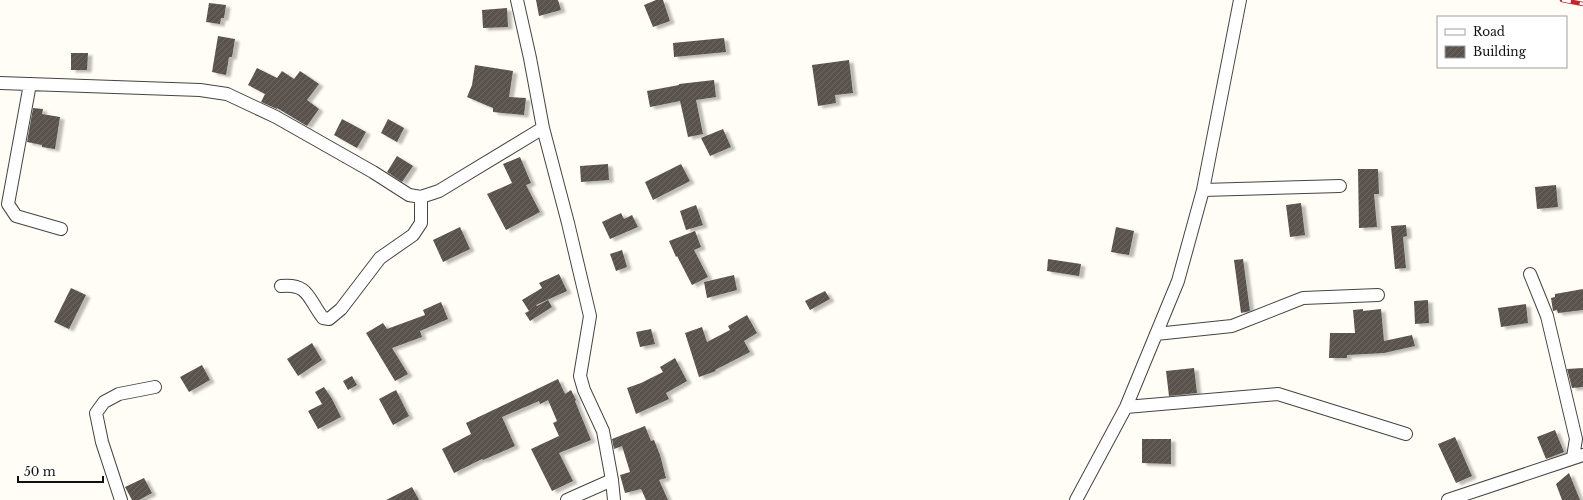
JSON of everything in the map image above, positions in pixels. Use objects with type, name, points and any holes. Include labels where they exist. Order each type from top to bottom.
[{"type":"street","points":[[517,0],[543,128],[568,223],[590,316],[580,376],[584,390],[604,431],[614,500]]},
{"type":"street","points":[[1076,500],[1126,407],[1178,281],[1203,190],[1240,0]]},
{"type":"street","points":[[0,83],[200,90],[227,94],[276,117],[373,172],[409,195],[421,197],[439,191],[543,128]]},
{"type":"street","points":[[30,84],[8,204],[16,216],[61,229]]},
{"type":"street","points":[[1203,190],[1340,186]]},
{"type":"street","points":[[281,286],[292,285],[304,289],[323,318],[329,319],[341,309],[380,258],[413,235],[421,223],[421,197]]},
{"type":"street","points":[[1448,500],[1578,456],[1576,439],[1548,316],[1530,274]]},
{"type":"street","points":[[1156,334],[1232,326],[1303,298],[1378,295]]},
{"type":"street","points":[[121,500],[102,442],[96,413],[104,402],[119,394],[155,387]]},
{"type":"street","points":[[1126,407],[1278,394],[1406,434]]},
{"type":"street","points":[[567,500],[612,480]]},
{"type":"building","points":[[536,0],[558,0],[561,10],[539,16]]},
{"type":"building","points":[[656,0],[663,0],[670,21],[653,27],[644,5]]},
{"type":"building","points":[[209,3],[226,5],[224,18],[221,18],[220,24],[206,22]]},
{"type":"building","points":[[507,8],[508,27],[483,28],[482,10]]},
{"type":"building","points":[[218,36],[235,39],[232,57],[229,57],[226,75],[212,72]]},
{"type":"building","points":[[724,38],[726,52],[674,57],[673,43]]},
{"type":"building","points":[[71,53],[88,53],[87,70],[71,70]]},
{"type":"building","points":[[849,60],[853,93],[835,95],[836,103],[818,106],[812,65]]},
{"type":"building","points":[[475,65],[513,71],[509,97],[526,98],[524,115],[493,112],[493,108],[467,97],[472,85]]},
{"type":"building","points":[[257,68],[277,78],[282,71],[294,79],[300,71],[319,84],[307,100],[319,109],[307,126],[277,108],[261,102],[265,94],[248,85]]},
{"type":"building","points":[[714,80],[716,97],[696,100],[703,134],[688,137],[680,101],[650,107],[647,91],[679,84]]},
{"type":"building","points":[[33,108],[43,109],[42,114],[60,117],[55,149],[42,147],[42,145],[27,142]]},
{"type":"building","points":[[342,119],[366,132],[357,148],[334,135]]},
{"type":"building","points":[[388,119],[404,128],[397,142],[381,133]]},
{"type":"building","points":[[723,129],[731,147],[710,156],[701,138]]},
{"type":"building","points":[[397,156],[413,166],[402,182],[387,172]]},
{"type":"building","points":[[520,157],[531,183],[526,185],[540,212],[506,230],[487,194],[512,183],[503,164]]},
{"type":"building","points":[[608,164],[609,180],[581,182],[580,166]]},
{"type":"building","points":[[681,164],[690,181],[653,200],[645,182]]},
{"type":"building","points":[[1358,169],[1378,169],[1379,194],[1374,194],[1377,227],[1359,228]]},
{"type":"building","points":[[1556,185],[1558,207],[1537,209],[1535,187]]},
{"type":"building","points":[[1301,203],[1305,235],[1290,237],[1286,205]]},
{"type":"building","points":[[696,205],[703,225],[686,230],[680,211]]},
{"type":"building","points":[[621,213],[624,219],[632,215],[638,227],[610,239],[602,222]]},
{"type":"building","points":[[1406,225],[1407,236],[1403,237],[1406,268],[1395,269],[1391,226]]},
{"type":"building","points":[[460,227],[470,249],[443,262],[433,240]]},
{"type":"building","points":[[1116,227],[1134,231],[1129,255],[1111,252]]},
{"type":"building","points":[[695,231],[701,247],[694,250],[708,277],[692,285],[677,256],[676,257],[669,241]]},
{"type":"building","points":[[622,250],[627,267],[616,271],[610,254]]},
{"type":"building","points":[[1048,259],[1081,264],[1079,276],[1047,271]]},
{"type":"building","points":[[1243,259],[1250,311],[1241,313],[1234,260]]},
{"type":"building","points":[[559,274],[567,291],[536,305],[537,306],[548,300],[552,307],[530,321],[525,313],[529,311],[522,300],[542,288],[539,283]]},
{"type":"building","points":[[734,275],[737,290],[707,298],[704,282]]},
{"type":"building","points":[[71,288],[86,295],[69,329],[54,322]]},
{"type":"building","points":[[1583,289],[1583,310],[1558,313],[1557,310],[1553,311],[1551,298],[1555,297],[1555,294]]},
{"type":"building","points":[[825,291],[830,299],[810,310],[805,301]]},
{"type":"building","points":[[1428,300],[1429,323],[1415,324],[1414,301]]},
{"type":"building","points":[[441,302],[448,319],[420,331],[422,337],[392,348],[408,374],[395,381],[366,333],[383,323],[387,329],[425,315],[423,310]]},
{"type":"building","points":[[1526,304],[1528,323],[1501,327],[1498,308]]},
{"type":"building","points":[[1363,309],[1363,311],[1381,309],[1384,341],[1412,335],[1415,346],[1384,353],[1347,355],[1347,358],[1329,358],[1330,333],[1355,333],[1353,310]]},
{"type":"building","points":[[747,315],[757,333],[744,341],[750,352],[715,370],[716,371],[699,377],[685,333],[702,327],[707,342],[730,330],[728,326]]},
{"type":"building","points":[[651,329],[655,344],[640,347],[636,332]]},
{"type":"building","points":[[312,343],[322,360],[298,376],[287,359]]},
{"type":"building","points":[[675,358],[687,381],[666,393],[669,399],[636,414],[627,388],[663,372],[660,367]]},
{"type":"building","points":[[202,365],[210,380],[189,392],[180,377]]},
{"type":"building","points":[[1194,368],[1197,393],[1169,396],[1166,371]]},
{"type":"building","points":[[1583,368],[1583,387],[1572,388],[1567,369]]},
{"type":"building","points":[[352,376],[357,385],[348,390],[343,381]]},
{"type":"building","points":[[558,379],[565,394],[571,390],[591,440],[559,453],[573,481],[552,491],[531,449],[559,436],[553,423],[557,421],[548,400],[540,404],[539,401],[502,417],[515,446],[483,460],[482,459],[454,473],[442,449],[471,434],[466,423]]},
{"type":"building","points":[[324,387],[341,417],[318,429],[308,411],[322,404],[315,392]]},
{"type":"building","points":[[396,390],[409,416],[393,425],[379,399]]},
{"type":"building","points":[[645,426],[651,441],[654,440],[660,455],[666,478],[659,480],[668,500],[646,500],[641,489],[625,493],[620,475],[630,472],[622,446],[614,449],[612,439]]},
{"type":"building","points":[[1555,430],[1564,452],[1546,459],[1537,437]]},
{"type":"building","points":[[1455,437],[1472,476],[1456,483],[1438,444]]},
{"type":"building","points":[[1142,439],[1171,439],[1171,464],[1142,463]]},
{"type":"building","points":[[1569,473],[1580,500],[1562,500],[1556,484]]},
{"type":"building","points":[[144,478],[152,493],[139,500],[132,500],[125,487]]},
{"type":"building","points":[[412,487],[419,500],[386,500]]},
{"type":"railway","points":[[1562,0],[1583,4]]}]
